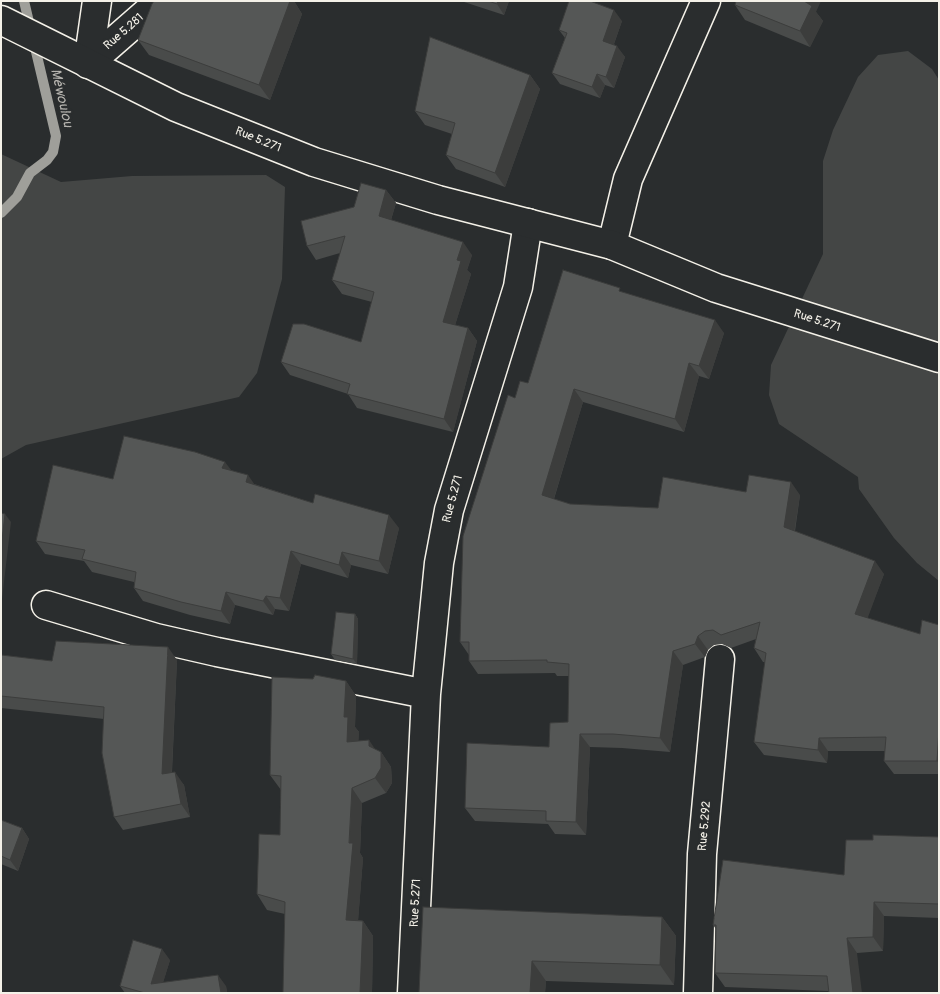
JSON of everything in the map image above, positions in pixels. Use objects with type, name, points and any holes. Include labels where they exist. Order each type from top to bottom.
[{"type":"street","points":[[88,64],[98,1]]},
{"type":"street","name":"Rue 5.281","points":[[88,64],[160,1]]},
{"type":"street","points":[[612,245],[628,179],[706,1]]},
{"type":"street","name":"Rue 5.271","points":[[1,20],[176,106],[314,162],[438,200],[612,245],[716,288],[939,358]]},
{"type":"street","name":"Rue 5.271","points":[[412,993],[426,694],[439,563],[449,510],[518,287],[528,222]]},
{"type":"street","points":[[46,605],[156,638],[426,694]]},
{"type":"street","name":"Rue 5.292","points":[[698,993],[702,854],[720,659]]},
{"type":"shaded area","points":[[908,51],[932,69],[939,80],[939,581],[917,563],[894,538],[859,489],[858,477],[779,424],[769,395],[771,365],[823,254],[823,161],[833,130],[858,77],[878,55]]},
{"type":"shaded area","points":[[1,154],[61,182],[132,176],[266,175],[285,187],[282,279],[257,373],[239,397],[26,445],[1,459]]},
{"type":"building","points":[[154,1],[290,1],[259,85],[138,40]]},
{"type":"building","points":[[569,1],[590,1],[614,10],[603,41],[617,46],[606,77],[597,74],[592,87],[552,73],[567,33],[559,30]]},
{"type":"building","points":[[736,1],[804,1],[812,6],[800,31],[735,5]]},
{"type":"building","points":[[430,37],[530,75],[495,173],[446,155],[455,123],[415,111]]},
{"type":"building","points":[[361,183],[386,190],[379,216],[463,242],[457,260],[461,261],[443,322],[468,328],[444,419],[347,394],[350,384],[281,362],[293,324],[304,324],[361,342],[374,292],[332,280],[345,236],[307,246],[301,221],[354,207]]},
{"type":"building","points":[[563,270],[620,288],[619,291],[715,320],[699,366],[689,363],[675,419],[574,389],[542,495],[570,504],[658,508],[663,477],[746,492],[749,475],[791,482],[784,527],[875,561],[855,614],[920,634],[922,620],[939,625],[939,729],[937,761],[884,761],[886,737],[819,738],[818,750],[754,742],[766,653],[754,648],[760,622],[721,635],[713,630],[705,631],[698,636],[695,644],[673,651],[660,738],[613,734],[580,734],[576,822],[546,821],[546,811],[465,808],[467,743],[549,747],[550,723],[568,722],[569,664],[547,662],[547,660],[469,661],[469,642],[460,642],[463,536],[508,395],[515,398],[520,381],[528,383]]},
{"type":"building","points":[[124,436],[195,452],[225,462],[222,468],[248,475],[246,482],[313,503],[315,494],[389,515],[379,561],[342,552],[339,565],[291,551],[280,598],[266,596],[263,601],[226,592],[221,611],[181,602],[134,588],[136,572],[82,559],[85,550],[36,541],[53,465],[113,479]]},
{"type":"building","points":[[1,513],[5,514],[1,549]]},
{"type":"building","points":[[336,612],[355,614],[353,659],[331,654]]},
{"type":"building","points":[[56,641],[168,647],[162,774],[175,772],[181,804],[114,817],[102,753],[104,707],[1,696],[1,655],[52,661]]},
{"type":"building","points":[[315,675],[346,681],[344,717],[348,717],[347,742],[369,740],[369,746],[381,752],[381,768],[375,778],[352,788],[349,843],[353,843],[346,920],[363,921],[360,993],[283,993],[285,902],[257,894],[259,834],[280,835],[281,776],[270,775],[272,677],[313,679]]},
{"type":"building","points":[[1,820],[22,828],[10,860],[1,856]]},
{"type":"building","points":[[873,835],[939,837],[939,904],[874,902],[873,937],[847,938],[853,993],[829,993],[827,976],[715,973],[716,925],[713,925],[723,860],[844,875],[846,840],[873,840]]},
{"type":"building","points":[[423,907],[662,917],[660,965],[532,961],[530,993],[419,993]]},
{"type":"building","points":[[133,940],[162,949],[151,984],[218,975],[221,993],[145,993],[120,986]]},
{"type":"waterway","name":"Méwoulou","points":[[1,213],[17,197],[30,173],[47,160],[53,152],[56,136],[24,1]]}]
